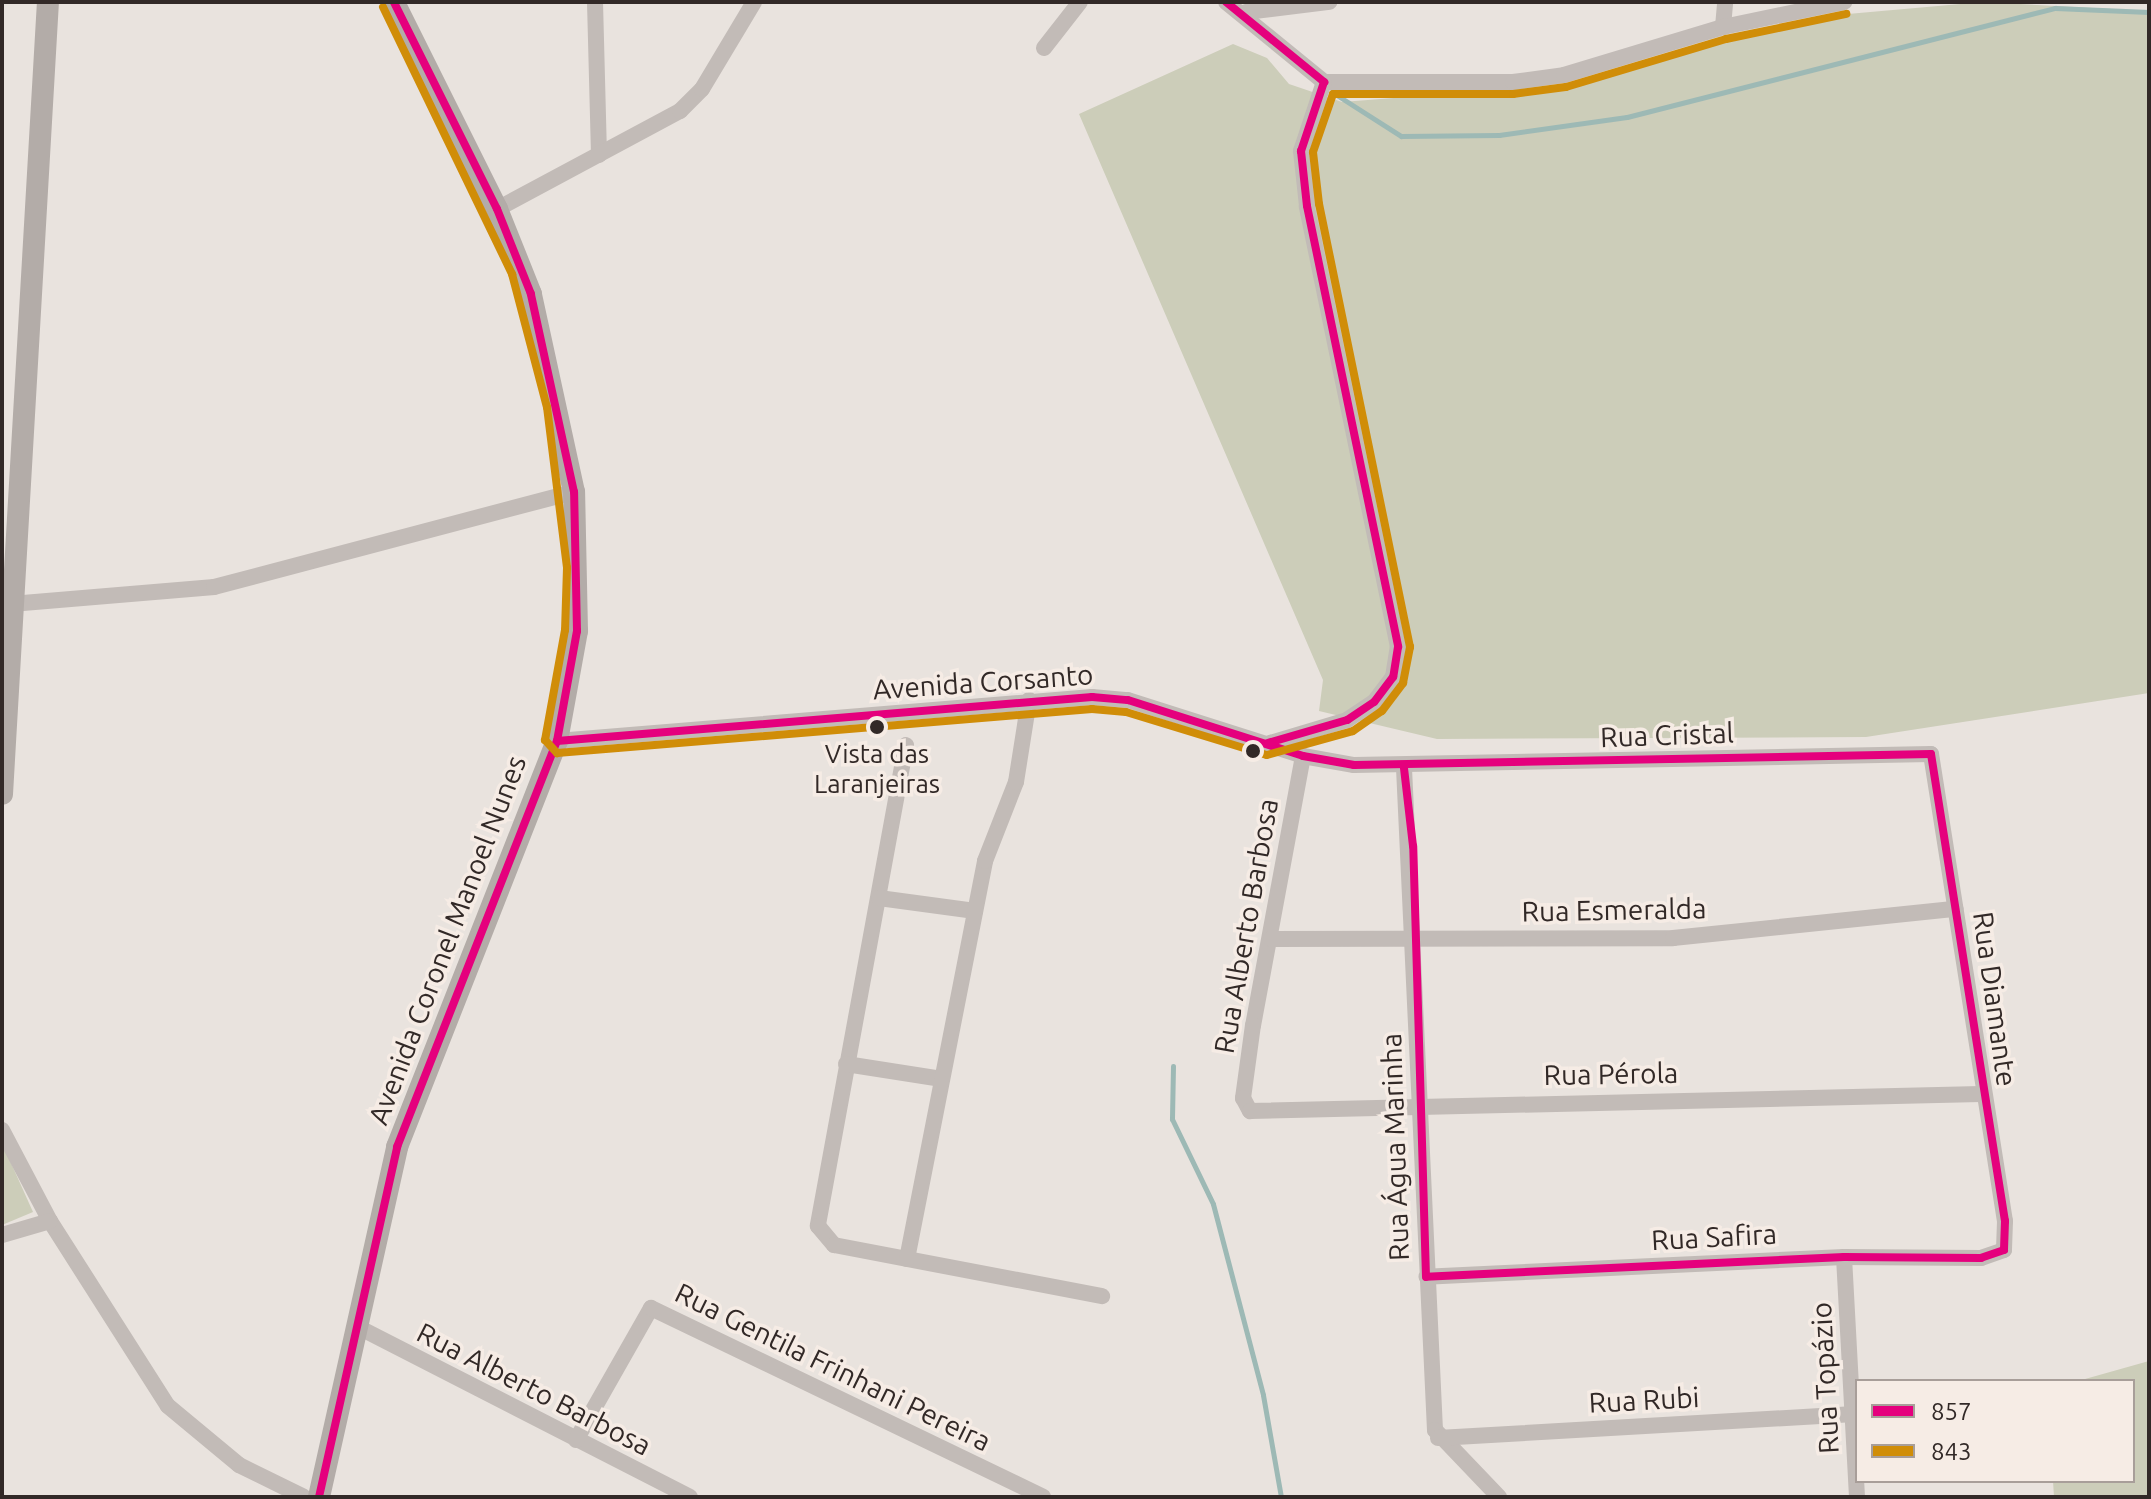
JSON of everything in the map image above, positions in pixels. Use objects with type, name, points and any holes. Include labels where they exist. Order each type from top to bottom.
[{"type":"street","points":[[2,794],[6,632],[11,604],[48,2]]},
{"type":"street","name":"Avenida Coronel Manoel Nunes","points":[[319,1497],[379,1215],[418,1085],[557,741],[577,631],[574,492],[531,294],[497,209],[394,2]]},
{"type":"street","points":[[595,2],[599,155]]},
{"type":"street","points":[[497,209],[692,102],[754,2]]},
{"type":"street","points":[[1044,48],[1080,2]]},
{"type":"street","points":[[1226,2],[1246,12],[1324,82],[1513,82],[1564,75],[1723,27],[1844,2]]},
{"type":"street","points":[[1246,12],[1329,2]]},
{"type":"street","points":[[1723,27],[1725,2]]},
{"type":"street","points":[[1268,743],[1347,720],[1374,702],[1393,677],[1398,647],[1307,206],[1301,151],[1324,82]]},
{"type":"street","points":[[11,604],[214,587],[574,492]]},
{"type":"street","points":[[907,1259],[985,861],[1016,782],[1029,700]]},
{"type":"street","name":"Avenida Corsanto","points":[[557,741],[1029,700],[1128,700],[1303,756],[1404,768]]},
{"type":"street","points":[[906,745],[818,1226],[834,1245],[1102,1296]]},
{"type":"street","name":"Rua Cristal","points":[[1404,768],[1931,754]]},
{"type":"street","name":"Rua Diamante","points":[[1931,754],[1981,1094],[2005,1221],[2004,1250]]},
{"type":"street","name":"Rua Alberto Barbosa","points":[[1244,1106],[1303,756]]},
{"type":"street","name":"Rua Água Marinha","points":[[1404,768],[1416,937],[1418,1103],[1426,1277],[1438,1438]]},
{"type":"street","points":[[879,898],[975,911]]},
{"type":"street","name":"Rua Esmeralda","points":[[1271,939],[1673,938],[1956,909]]},
{"type":"street","points":[[846,1064],[942,1079]]},
{"type":"street","name":"Rua Pérola","points":[[1244,1106],[1258,1113],[1418,1103],[1981,1094]]},
{"type":"street","points":[[2,1130],[50,1221],[168,1406],[239,1465],[304,1497]]},
{"type":"street","points":[[2,1235],[50,1221]]},
{"type":"street","name":"Rua Safira","points":[[1426,1277],[1844,1257],[1981,1258],[2004,1250]]},
{"type":"street","name":"Rua Topázio","points":[[1844,1257],[1855,1442]]},
{"type":"street","name":"Rua Gentila Frinhani Pereira","points":[[576,1440],[651,1308],[1043,1497]]},
{"type":"street","name":"Rua Alberto Barbosa","points":[[356,1326],[690,1497]]},
{"type":"street","name":"Rua Rubi","points":[[1438,1438],[1854,1414]]},
{"type":"street","points":[[1438,1438],[1499,1497]]},
{"type":"green space","points":[[1983,2],[2149,11],[2149,693],[1866,737],[1437,739],[1319,711],[1323,680],[1079,114],[1233,44],[1267,58],[1289,84],[1342,102],[1563,85],[1814,17]]},
{"type":"green space","points":[[2,1143],[33,1212],[2,1225]]},
{"type":"green space","points":[[2149,1361],[2149,1497],[2054,1497],[2053,1483],[2135,1483],[2135,1379],[2085,1379]]},
{"type":"waterway","points":[[1332,92],[1401,136],[1499,135],[1627,117],[2055,8],[2149,12]]},
{"type":"waterway","points":[[1173,1066],[1172,1119],[1213,1204],[1263,1395],[1281,1497]]},
{"type":"transit line","name":"857","points":[[319,1497],[397,1147],[557,741],[577,631],[574,492],[531,294],[497,209],[394,2]]},
{"type":"transit line","name":"857","points":[[1226,2],[1324,82],[1301,151],[1307,206],[1398,647],[1393,677],[1374,702],[1347,720],[1268,743]]},
{"type":"transit line","name":"843","points":[[383,7],[512,274],[547,407],[567,568],[565,630],[545,740],[557,753],[1092,709],[1126,712],[1267,755],[1353,731],[1382,711],[1403,683],[1410,647],[1319,204],[1313,152],[1333,94],[1513,94],[1566,87],[1726,39],[1846,14]]},
{"type":"transit line","name":"857","points":[[557,741],[1092,697],[1128,700],[1303,756],[1354,765],[1931,754],[2005,1221],[2004,1250],[1981,1258],[1844,1257],[1426,1277],[1413,846],[1404,768]]},
{"type":"place","name":"Vista das Laranjeiras","points":[[877,727]]}]
